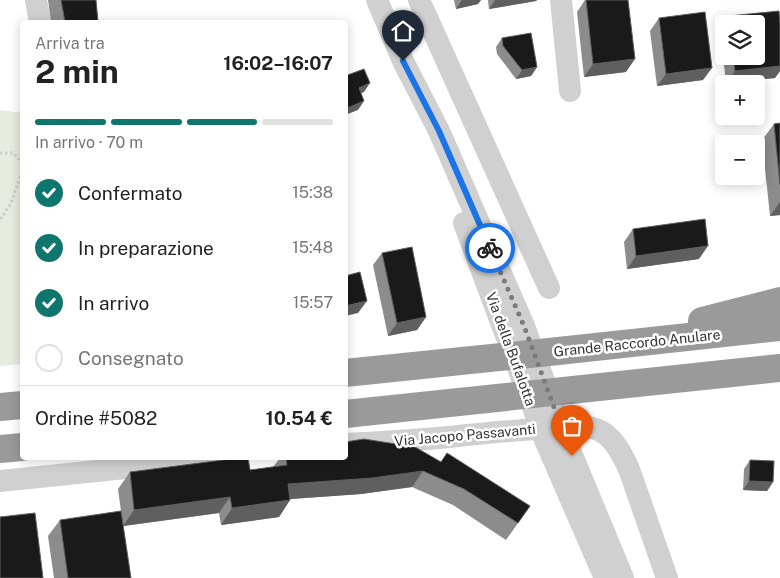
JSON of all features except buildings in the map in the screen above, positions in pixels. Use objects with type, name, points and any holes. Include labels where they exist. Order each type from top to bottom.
[{"type":"highway","points":[[660,340],[704,320],[780,301]]},
{"type":"highway","name":"Grande Raccordo Anulare","points":[[348,373],[780,326]]},
{"type":"highway","points":[[348,414],[780,368]]},
{"type":"highway","points":[[0,407],[20,405]]},
{"type":"highway","points":[[0,449],[20,447]]},
{"type":"street","points":[[36,0],[40,20]]},
{"type":"street","name":"Via della Bufalotta","points":[[377,0],[403,61],[439,131],[524,326],[565,438],[623,578]]},
{"type":"street","points":[[419,0],[549,288]]},
{"type":"street","points":[[561,0],[570,91]]},
{"type":"street","name":"Via della Bufalotta","points":[[403,61],[414,101],[463,220],[545,440],[605,578]]},
{"type":"street","name":"Via Jacopo Passavanti","points":[[348,444],[421,440],[516,430],[580,426],[594,428],[609,437],[629,469],[667,578]]},
{"type":"street","points":[[0,481],[203,460]]},
{"type":"path","points":[[0,153],[13,153],[20,160]]},
{"type":"path","points":[[0,220],[12,203],[20,178]]},
{"type":"shaded area","points":[[0,110],[20,111],[20,364],[0,366]]},
{"type":"way so far","points":[[490,248],[524,326],[572,456]]},
{"type":"route","points":[[403,61],[439,131],[490,248]]}]
